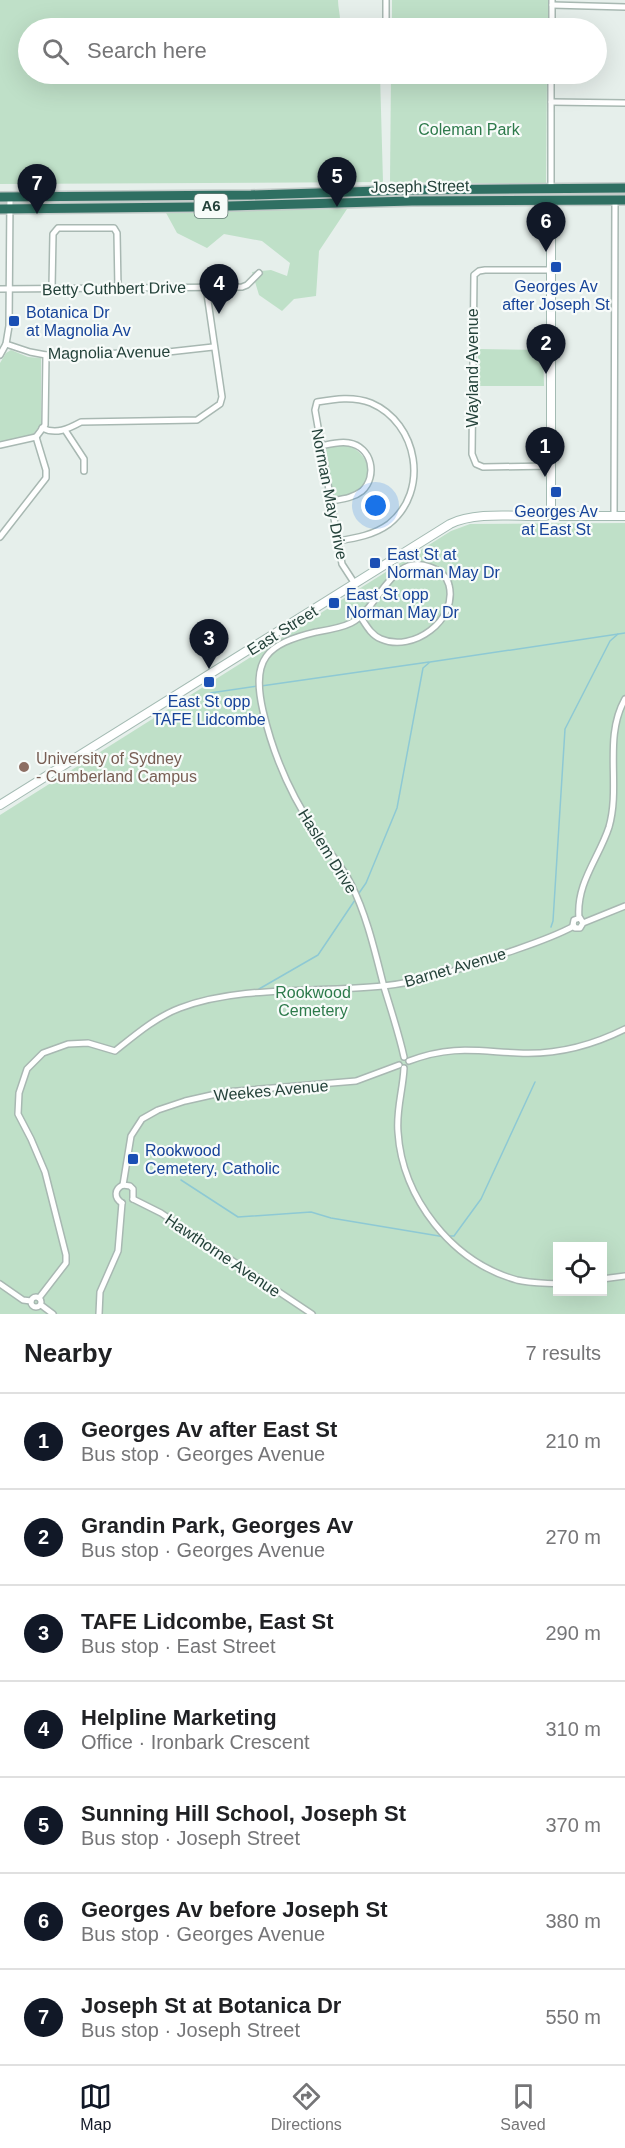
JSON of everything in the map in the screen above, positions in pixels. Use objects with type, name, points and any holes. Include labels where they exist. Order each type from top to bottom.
[{"type":"highway","points":[[551,188],[551,200]]},
{"type":"highway","name":"Joseph Street","points":[[5,197],[625,188]]},
{"type":"highway","name":"Joseph Street","points":[[5,209],[620,200]]},
{"type":"main road","points":[[551,200],[551,514]]},
{"type":"main road","name":"East Street","points":[[0,805],[462,519],[551,514],[625,516]]},
{"type":"street","points":[[386,0],[386,18]]},
{"type":"street","points":[[552,3],[625,6]]},
{"type":"street","points":[[551,84],[551,188]]},
{"type":"street","points":[[551,102],[625,103]]},
{"type":"street","points":[[0,355],[6,344],[9,326],[10,289],[5,197]]},
{"type":"street","points":[[614,516],[620,200]]},
{"type":"street","points":[[52,288],[53,234],[58,228],[114,228],[117,233],[118,288]]},
{"type":"street","name":"Wayland Avenue","points":[[551,466],[483,467],[476,464],[472,454],[474,275],[479,270],[552,270]]},
{"type":"street","name":"Betty Cuthbert Drive","points":[[0,289],[242,287],[259,273]]},
{"type":"street","points":[[42,428],[50,432],[65,430],[81,422],[197,420],[220,404],[222,397],[206,287]]},
{"type":"street","name":"Magnolia Avenue","points":[[6,344],[46,355],[168,352],[213,347]]},
{"type":"street","points":[[0,445],[36,436],[45,424],[46,355]]},
{"type":"street","name":"Norman May Drive","points":[[338,541],[368,536],[388,524],[403,510],[412,492],[415,471],[412,449],[402,428],[390,414],[370,403],[349,398],[317,402],[315,410],[342,564],[355,584]]},
{"type":"street","points":[[65,430],[84,459],[84,471]]},
{"type":"street","points":[[0,537],[46,478],[46,470],[36,436]]},
{"type":"street","points":[[321,446],[349,443],[358,447],[369,459],[372,469],[371,477],[363,490],[348,498],[331,501]]},
{"type":"street","points":[[420,563],[439,570],[449,584],[450,605],[442,620],[430,631],[417,638],[398,642],[382,639],[372,633],[360,616],[385,585],[404,567],[420,563]]},
{"type":"street","name":"Haslem Drive","points":[[360,616],[341,627],[300,636],[269,652],[262,662],[258,681],[259,693],[267,727],[282,772],[315,832],[344,872],[369,926],[406,1059]]},
{"type":"street","points":[[581,920],[579,893],[609,826],[615,725],[625,699]]},
{"type":"street","name":"Barnet Avenue","points":[[35,1305],[35,1298],[39,1298],[66,1263],[45,1172],[18,1114],[19,1094],[27,1069],[43,1053],[68,1044],[88,1043],[116,1050],[146,1027],[179,1008],[228,996],[384,986],[423,979],[474,965],[574,926],[580,928],[581,920],[625,906]]},
{"type":"street","points":[[553,1284],[517,1280],[489,1269],[464,1253],[441,1232],[430,1218],[411,1186],[400,1155],[397,1121],[401,1067],[399,1060],[462,1049],[519,1053],[550,1052],[592,1043],[625,1029]]},
{"type":"street","points":[[401,1067],[408,1066],[406,1059]]},
{"type":"street","name":"Weekes Avenue","points":[[123,1185],[125,1163],[133,1132],[142,1119],[159,1110],[184,1101],[225,1092],[356,1081],[401,1067]]},
{"type":"street","points":[[123,1185],[133,1189],[133,1198],[128,1203],[122,1203],[117,1198],[116,1194],[123,1185]]},
{"type":"street","name":"Hawthorne Avenue","points":[[133,1198],[161,1213],[312,1314]]},
{"type":"street","points":[[99,1314],[100,1292],[118,1251],[122,1203]]},
{"type":"street","points":[[607,1278],[625,1276]]},
{"type":"street","points":[[0,1284],[23,1300],[53,1314]]},
{"type":"street","points":[[32,1314],[35,1305]]},
{"type":"green space","points":[[0,0],[338,0],[340,18],[18,18],[18,84],[380,84],[383,182],[0,184]]},
{"type":"green space","points":[[392,0],[548,0],[548,18],[392,18]]},
{"type":"green space","name":"Coleman Park","points":[[391,84],[547,84],[546,184],[390,182]]},
{"type":"green space","points":[[347,209],[319,251],[316,296],[294,299],[282,311],[259,295],[252,272],[271,270],[287,276],[290,263],[262,241],[224,234],[207,248],[177,233],[165,211]]},
{"type":"green space","points":[[478,349],[543,350],[544,386],[478,386]]},
{"type":"green space","points":[[11,350],[28,357],[41,358],[41,424],[33,434],[0,442],[0,363],[6,353]]},
{"type":"green space","points":[[346,445],[362,455],[366,461],[367,480],[358,491],[333,498],[325,448]]},
{"type":"green space","name":"Rookwood Cemetery","points":[[625,523],[625,1314],[0,1314],[0,815],[451,531],[470,524]]},
{"type":"waterway","points":[[357,896],[366,883],[397,808],[423,668],[430,662],[625,633]]},
{"type":"waterway","points":[[551,927],[565,729],[610,641],[618,634]]},
{"type":"waterway","points":[[261,686],[429,662]]},
{"type":"waterway","points":[[210,693],[257,686]]},
{"type":"waterway","points":[[259,989],[318,955],[355,900]]},
{"type":"waterway","points":[[450,1236],[454,1236],[481,1199],[535,1082]]},
{"type":"waterway","points":[[181,1180],[238,1217],[311,1212],[331,1218],[445,1237]]},
{"type":"place","name":"Sunning Hill School, Joseph St","points":[[337,207]]},
{"type":"place","name":"Joseph St at Botanica Dr","points":[[37,214]]},
{"type":"place","name":"Georges Av before Joseph St","points":[[546,252]]},
{"type":"place","name":"Georges Av after Joseph St","points":[[556,267]]},
{"type":"place","name":"Helpline Marketing","points":[[219,314]]},
{"type":"place","name":"Botanica Dr at Magnolia Av","points":[[14,321]]},
{"type":"place","name":"Grandin Park, Georges Av","points":[[546,374]]},
{"type":"place","name":"Georges Av after East St","points":[[545,477]]},
{"type":"place","name":"Georges Av at East St","points":[[556,492]]},
{"type":"place","name":"East St at Norman May Dr","points":[[375,563]]},
{"type":"place","name":"East St opp Norman May Dr","points":[[334,603]]},
{"type":"place","name":"TAFE Lidcombe, East St","points":[[209,669]]},
{"type":"place","name":"East St opp TAFE Lidcombe","points":[[209,682]]},
{"type":"place","name":"University of Sydney - Cumberland Campus","points":[[24,767]]},
{"type":"place","name":"Rookwood Cemetery, Catholic","points":[[133,1159]]}]
